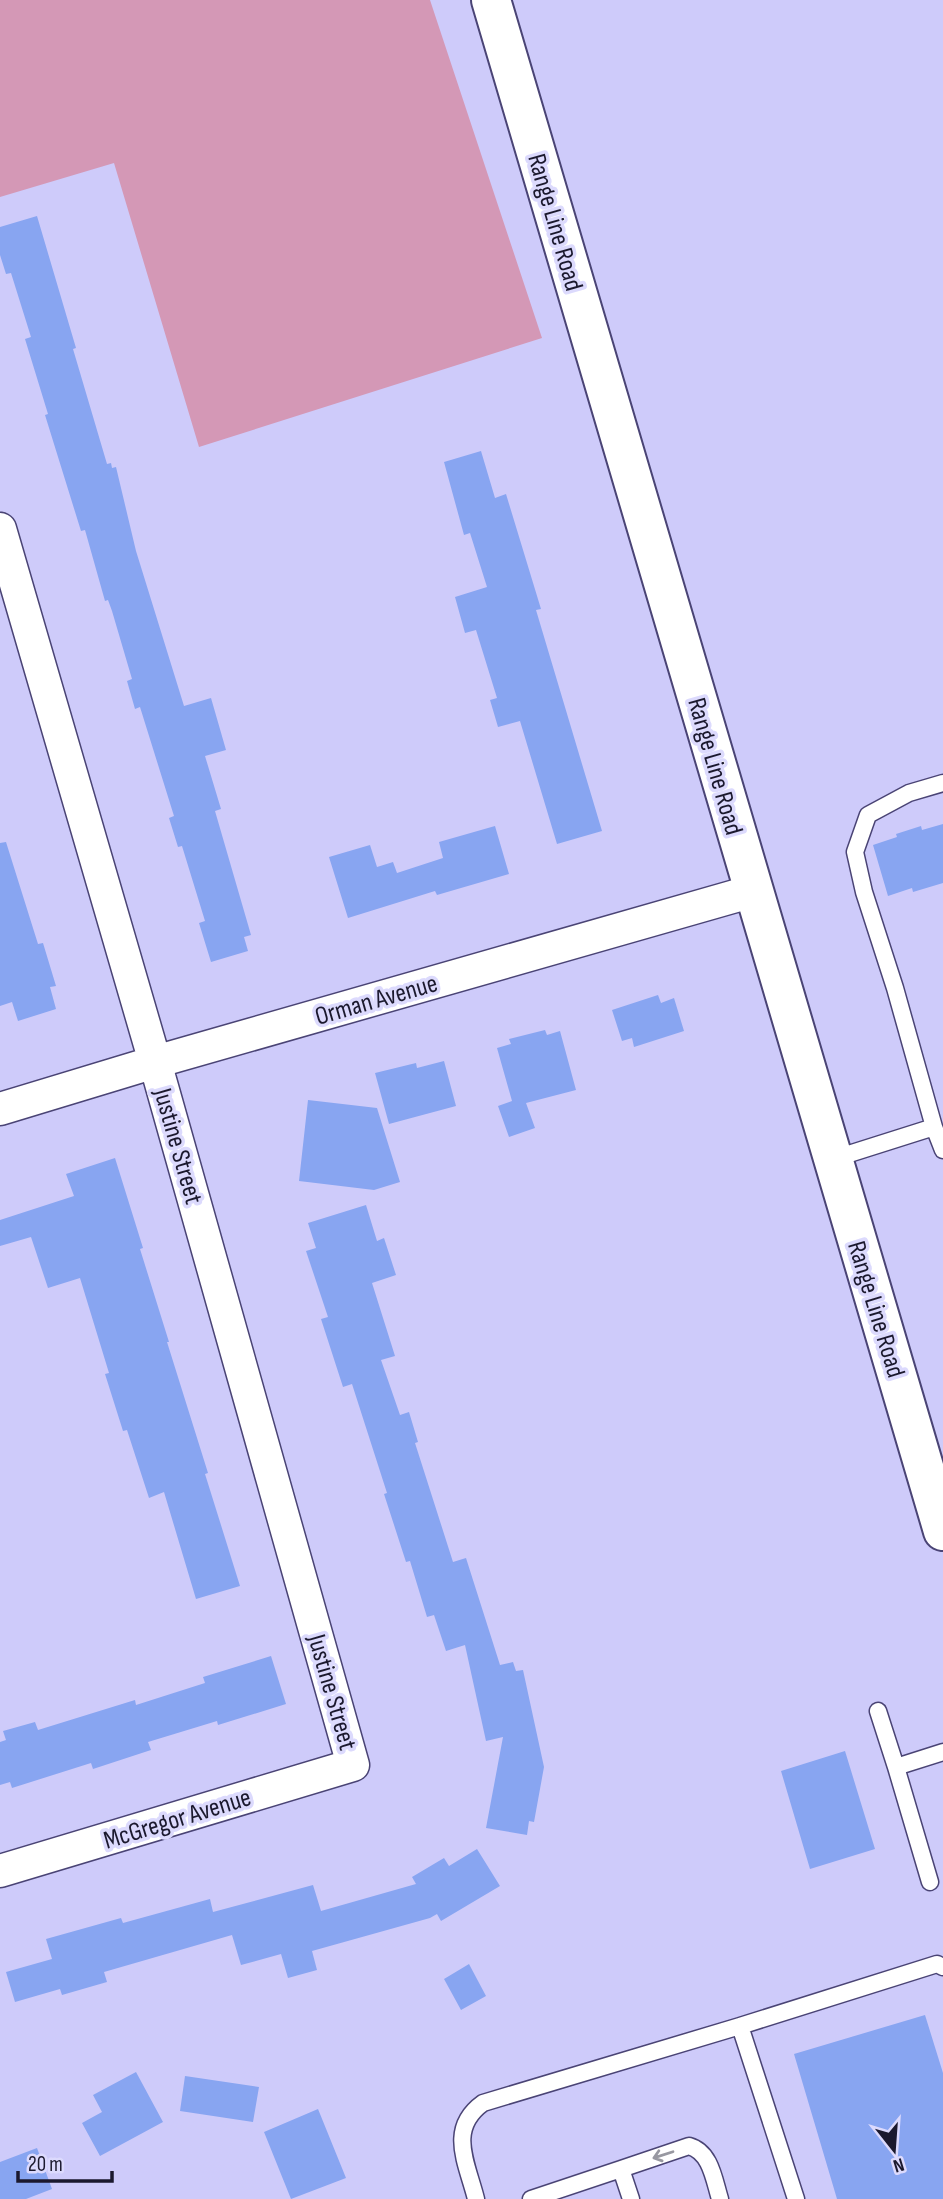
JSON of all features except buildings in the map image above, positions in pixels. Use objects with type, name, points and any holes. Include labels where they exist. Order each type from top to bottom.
[{"type":"main road","name":"Range Line Road","points":[[491,0],[943,1531]]},
{"type":"street","name":"Justine Street","points":[[0,528],[155,1062],[353,1765]]},
{"type":"street","name":"Orman Avenue","points":[[0,1109],[753,891]]},
{"type":"street","name":"McGregor Avenue","points":[[0,1871],[353,1765]]},
{"type":"lane","points":[[943,783],[909,793],[867,815],[855,852],[864,892],[943,1150]]},
{"type":"lane","points":[[833,1159],[934,1127]]},
{"type":"lane","points":[[878,1711],[930,1882]]},
{"type":"lane","points":[[896,1768],[943,1752]]},
{"type":"lane","points":[[476,2199],[460,2137],[469,2116],[484,2102],[937,1964],[943,1967]]},
{"type":"lane","points":[[740,2026],[796,2199]]},
{"type":"lane","points":[[531,2199],[690,2146],[697,2148],[707,2160],[720,2199]]},
{"type":"lane","points":[[621,2169],[631,2199]]},
{"type":"shaded area","points":[[0,0],[430,0],[542,338],[199,447],[114,163],[0,197]]}]
